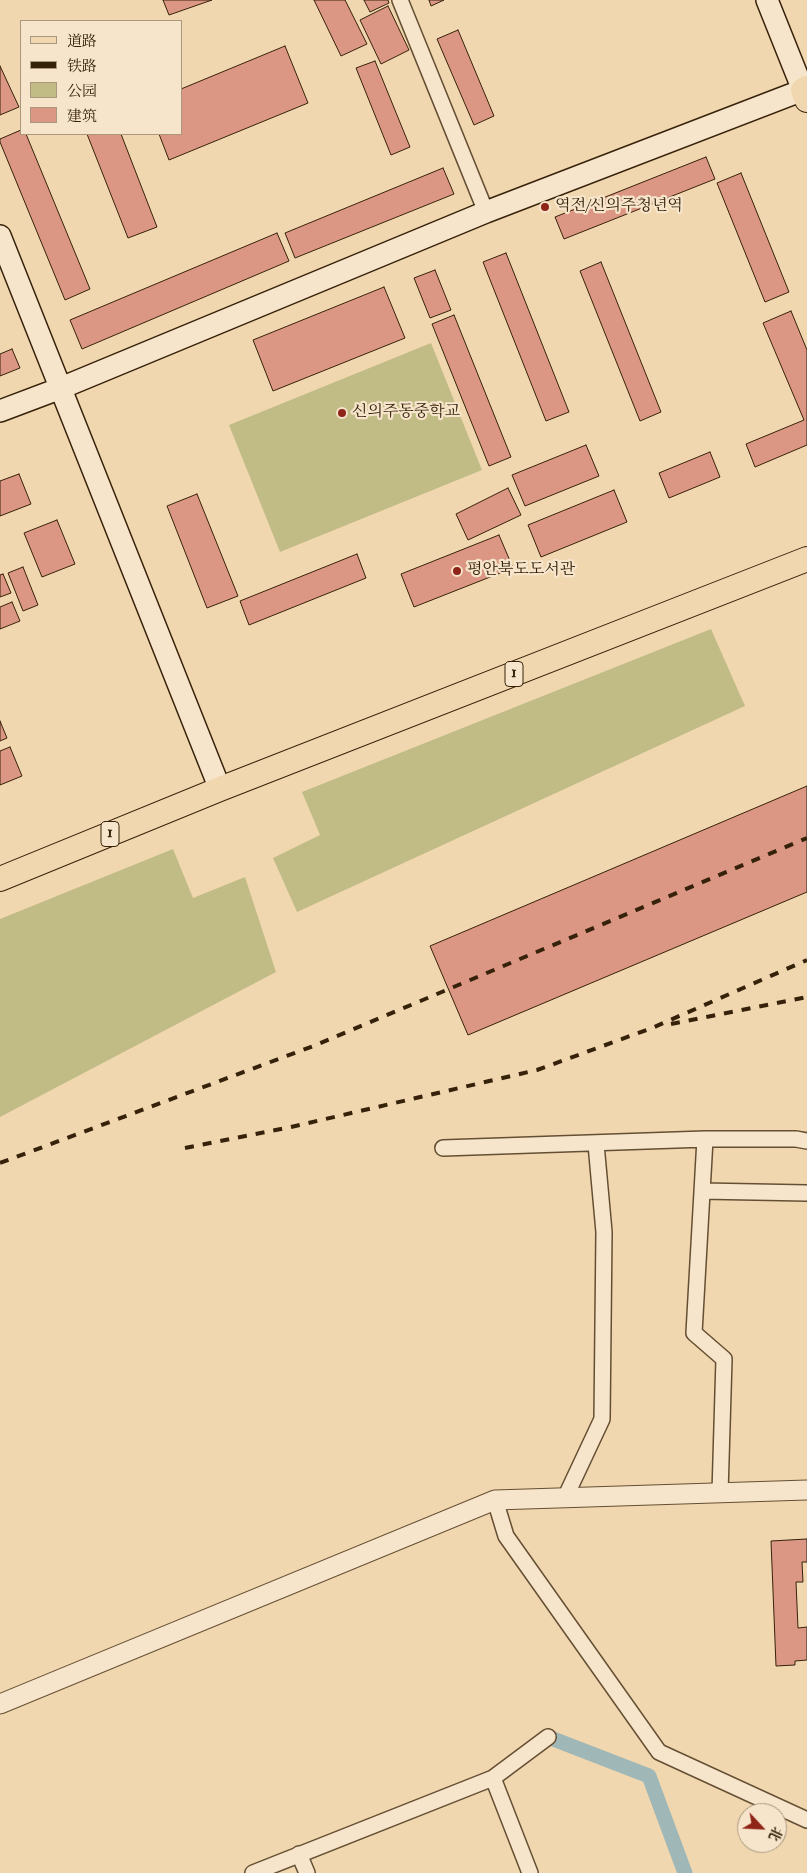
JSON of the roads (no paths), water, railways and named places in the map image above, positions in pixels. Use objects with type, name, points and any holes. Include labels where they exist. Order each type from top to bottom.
[{"type":"main road","points":[[0,411],[61,388],[486,212],[806,92],[767,0]]},
{"type":"main road","points":[[0,236],[220,789]]},
{"type":"main road","name":"1","points":[[0,879],[220,789],[807,559]]},
{"type":"street","points":[[400,0],[486,212]]},
{"type":"street","points":[[705,1139],[694,1333],[724,1359],[720,1493]]},
{"type":"street","points":[[443,1148],[705,1139],[796,1139],[807,1142]]},
{"type":"street","points":[[564,1498],[602,1419],[604,1232],[596,1144]]},
{"type":"street","points":[[702,1191],[807,1193]]},
{"type":"street","points":[[0,1704],[495,1500],[807,1490]]},
{"type":"street","points":[[495,1500],[506,1536],[659,1752],[807,1820]]},
{"type":"street","points":[[253,1873],[493,1778],[548,1737]]},
{"type":"street","points":[[493,1778],[530,1873]]},
{"type":"street","points":[[299,1854],[307,1873]]},
{"type":"waterway","points":[[548,1737],[649,1776],[685,1873]]},
{"type":"railway","points":[[0,1163],[316,1045],[807,838]]},
{"type":"railway","points":[[185,1148],[291,1127],[537,1070],[652,1028],[807,960]]},
{"type":"railway","points":[[671,1024],[807,997]]},
{"type":"place","name":"역전/신의주청년역","points":[[545,207]]},
{"type":"place","name":"신의주동중학교","points":[[342,413]]},
{"type":"place","name":"평안북도도서관","points":[[457,571]]}]
